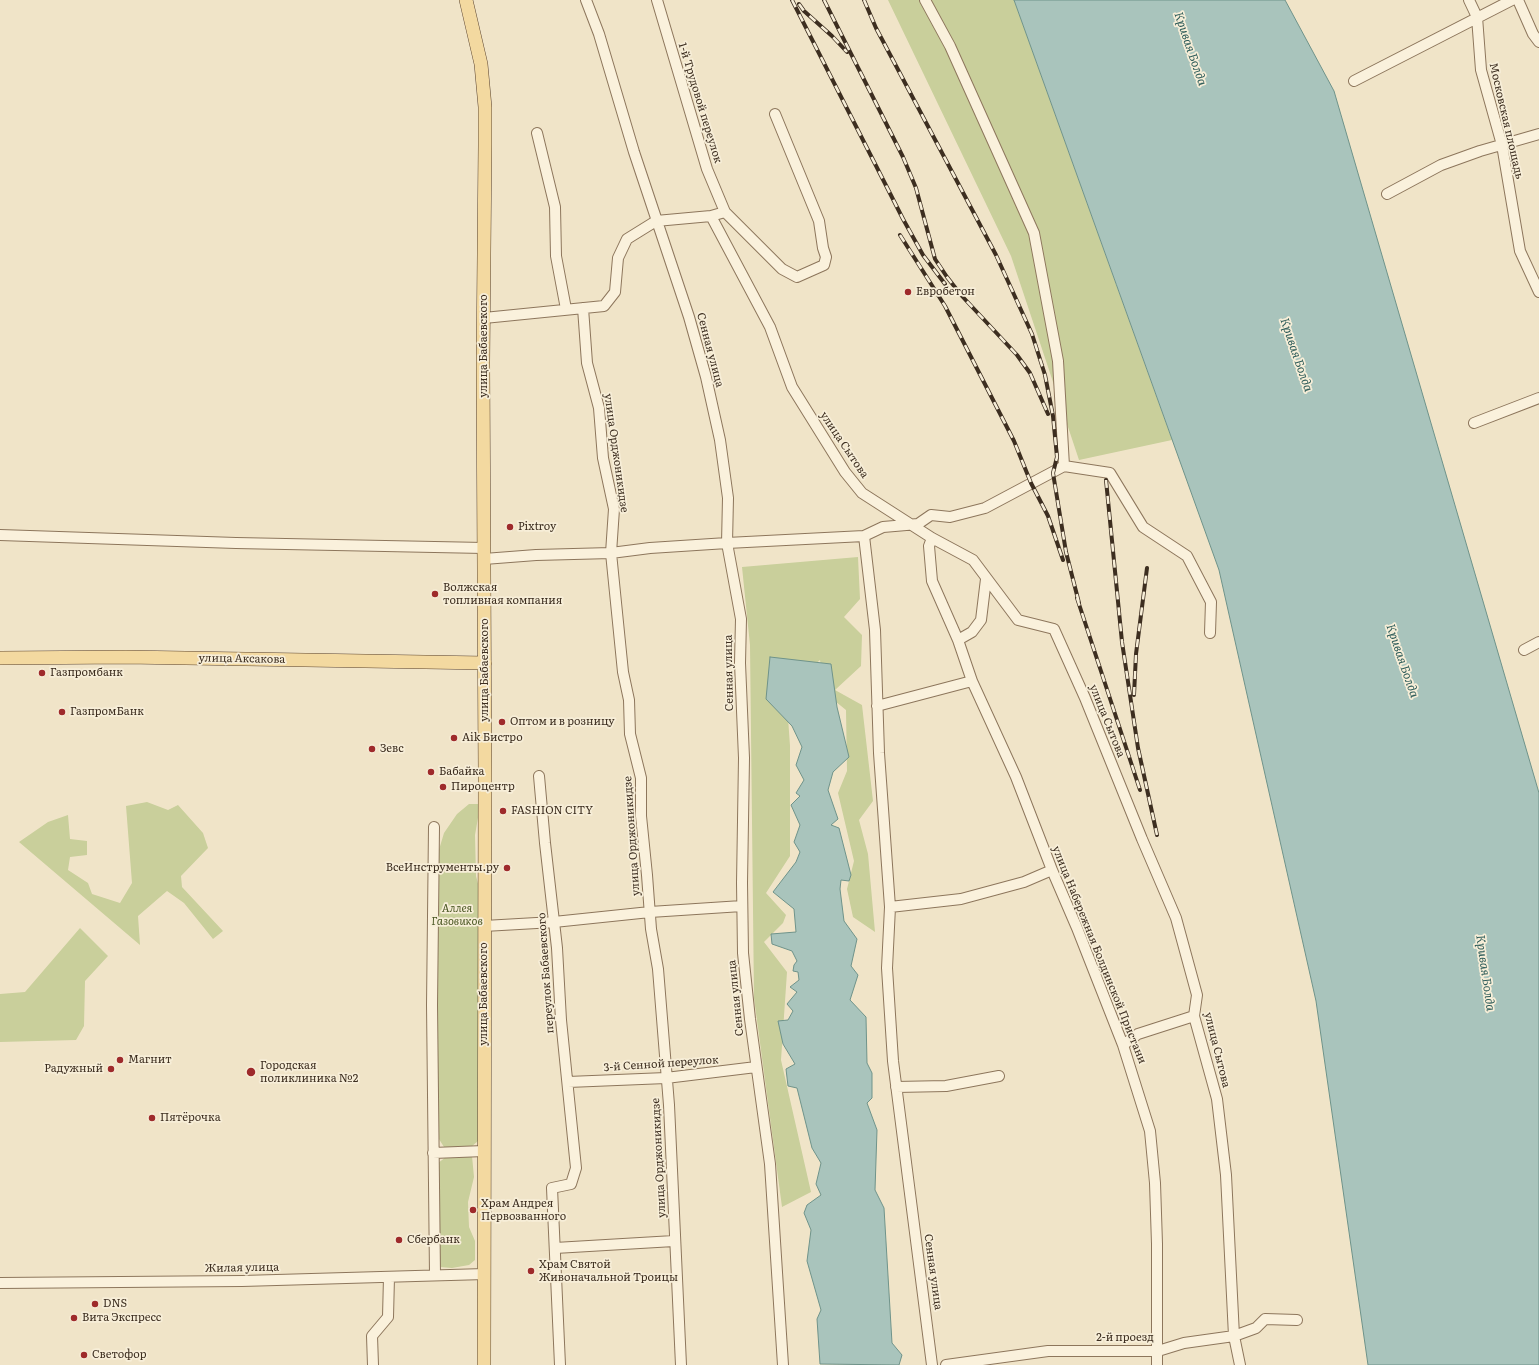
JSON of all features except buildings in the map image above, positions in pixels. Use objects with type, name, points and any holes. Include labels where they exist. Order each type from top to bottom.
[{"type":"main road","name":"улица Бабаевского","points":[[466,0],[481,64],[485,107],[484,1365]]},
{"type":"main road","name":"улица Аксакова","points":[[0,658],[126,657],[485,663]]},
{"type":"street","name":"Сенная улица","points":[[586,0],[599,34],[656,221],[689,317],[706,378],[720,440],[728,498],[727,543],[741,619],[740,663],[744,758],[742,906],[743,953],[756,1067],[770,1164],[783,1365]]},
{"type":"street","name":"1-й Трудовой переулок","points":[[657,0],[707,170],[725,212]]},
{"type":"street","points":[[925,0],[950,46],[1034,232],[1058,361],[1064,466]]},
{"type":"street","name":"Московская площадь","points":[[1469,0],[1477,17],[1481,70],[1502,144],[1520,251],[1539,292]]},
{"type":"street","points":[[1354,82],[1512,0]]},
{"type":"street","points":[[1518,0],[1533,34],[1539,42]]},
{"type":"street","points":[[484,318],[604,306],[615,292],[618,258],[627,238],[656,221],[711,216],[725,212],[782,269],[797,277],[824,265],[826,257],[823,248],[819,221],[775,114]]},
{"type":"street","points":[[538,133],[555,207],[556,256],[566,309]]},
{"type":"street","points":[[1387,194],[1441,165],[1502,144],[1539,134]]},
{"type":"street","name":"улица Сытова","points":[[711,216],[770,327],[792,387],[845,472],[862,493],[932,538],[973,560],[1018,620],[1054,630],[1085,698],[1142,839],[1176,918],[1197,995],[1194,1016],[1217,1099],[1226,1175],[1234,1336],[1240,1365]]},
{"type":"street","name":"улица Орджоникидзе","points":[[583,308],[587,363],[599,408],[602,458],[614,509],[611,553],[624,672],[629,700],[630,734],[641,778],[641,816],[651,929],[658,969],[673,1170],[674,1241],[681,1365]]},
{"type":"street","points":[[1474,423],[1539,398]]},
{"type":"street","points":[[0,535],[459,549],[484,554],[536,555],[611,553],[650,548],[864,536],[883,528],[913,525],[922,522],[931,515],[950,517],[985,508],[1064,466],[1110,473],[1143,527],[1187,556],[1210,602],[1210,633]]},
{"type":"street","name":"Сенная улица","points":[[864,536],[875,630],[877,706],[890,907],[887,968],[896,1087],[932,1365]]},
{"type":"street","name":"улица Набережная Болдинской Пристани","points":[[932,538],[929,546],[932,581],[958,640],[972,681],[1016,777],[1123,1044],[1150,1132],[1155,1183],[1157,1244],[1157,1365]]},
{"type":"street","points":[[958,640],[972,632],[981,620],[986,579]]},
{"type":"street","points":[[1524,650],[1539,642]]},
{"type":"street","points":[[877,706],[972,681]]},
{"type":"street","name":"переулок Бабаевского","points":[[539,776],[558,948],[560,1020],[568,1082],[576,1168],[571,1184],[552,1188],[555,1248]]},
{"type":"street","points":[[434,827],[432,929],[435,1275]]},
{"type":"street","points":[[890,907],[961,899],[1024,882],[1052,870]]},
{"type":"street","points":[[484,926],[554,922],[650,912],[742,906]]},
{"type":"street","points":[[1123,1044],[1138,1034],[1194,1016]]},
{"type":"street","name":"3-й Сенной переулок","points":[[568,1082],[666,1078],[756,1067]]},
{"type":"street","points":[[896,1087],[946,1086],[999,1076]]},
{"type":"street","points":[[433,1153],[484,1151]]},
{"type":"street","points":[[560,1365],[555,1248],[674,1241]]},
{"type":"street","name":"Жилая улица","points":[[0,1283],[389,1277],[485,1274]]},
{"type":"street","points":[[373,1365],[372,1336],[388,1317],[389,1277]]},
{"type":"street","name":"2-й проезд","points":[[946,1365],[1048,1351],[1158,1351],[1184,1343],[1234,1336],[1256,1328],[1265,1319],[1297,1320]]},
{"type":"green space","points":[[888,0],[1014,0],[1172,440],[1079,460],[1011,256]]},
{"type":"green space","points":[[858,557],[860,599],[844,617],[862,635],[861,666],[835,690],[862,705],[873,801],[859,820],[868,854],[875,932],[853,917],[847,889],[854,861],[838,793],[847,771],[846,710],[825,693],[820,660],[786,689],[790,746],[790,856],[766,893],[786,915],[783,923],[764,942],[787,972],[781,1060],[811,1192],[782,1207],[754,998],[750,645],[742,567]]},
{"type":"green space","points":[[147,802],[168,810],[178,805],[203,833],[208,848],[181,876],[182,887],[223,931],[213,939],[184,903],[167,891],[138,916],[140,945],[19,842],[48,822],[68,815],[70,839],[87,841],[87,855],[70,857],[68,870],[88,883],[92,894],[120,903],[132,883],[126,806]]},
{"type":"green space","name":"Аллея Газовиков","points":[[469,804],[478,804],[479,812],[475,835],[476,876],[480,891],[478,1141],[471,1147],[444,1147],[437,1136],[436,916],[438,853],[444,833],[457,814]]},
{"type":"green space","points":[[80,928],[108,956],[85,981],[84,1026],[76,1040],[0,1042],[0,994],[25,992]]},
{"type":"green space","points":[[472,1156],[474,1177],[468,1202],[469,1227],[475,1241],[475,1260],[469,1265],[452,1268],[440,1267],[438,1163],[446,1157]]},
{"type":"water","name":"Кривая Болда","points":[[1014,0],[1285,0],[1334,91],[1539,793],[1539,1365],[1368,1365],[1316,1001],[1219,570]]},
{"type":"water","points":[[770,657],[831,664],[837,707],[849,757],[833,772],[828,790],[838,819],[831,825],[839,828],[851,875],[849,881],[841,880],[840,889],[844,921],[857,939],[851,966],[858,975],[850,1000],[866,1017],[867,1063],[872,1073],[872,1098],[867,1103],[877,1130],[875,1190],[884,1208],[892,1343],[902,1355],[899,1365],[820,1364],[817,1319],[821,1310],[807,1261],[811,1230],[804,1213],[807,1205],[821,1195],[816,1184],[821,1163],[812,1148],[797,1088],[788,1086],[786,1069],[795,1064],[783,1044],[778,1021],[788,1020],[793,1011],[787,1004],[797,992],[790,987],[799,980],[798,972],[793,971],[794,965],[797,961],[792,951],[772,944],[771,934],[796,932],[794,909],[773,892],[796,862],[800,852],[794,842],[800,825],[791,805],[800,796],[796,793],[804,780],[796,765],[802,747],[792,726],[766,699]]},
{"type":"railway","points":[[792,0],[903,219],[923,255],[945,284]]},
{"type":"railway","points":[[824,0],[903,157],[916,188],[935,259],[961,295],[1017,355],[1030,373],[1048,414]]},
{"type":"railway","points":[[864,0],[876,28],[996,255],[1032,334],[1045,375],[1053,416],[1057,457],[1053,473],[1066,552],[1079,603]]},
{"type":"railway","points":[[799,4],[804,11],[832,36],[847,52]]},
{"type":"railway","points":[[900,235],[945,306],[1014,441],[1031,483],[1048,516],[1063,560]]},
{"type":"railway","points":[[1106,480],[1122,642],[1138,748],[1157,835]]},
{"type":"railway","points":[[1134,695],[1136,654],[1147,568]]},
{"type":"railway","points":[[1077,598],[1140,790]]},
{"type":"place","name":"Евробетон","points":[[908,292]]},
{"type":"place","name":"Pixtroy","points":[[510,527]]},
{"type":"place","name":"Волжская топливная компания","points":[[435,594]]},
{"type":"place","name":"Газпромбанк","points":[[42,673]]},
{"type":"place","name":"ГазпромБанк","points":[[62,712]]},
{"type":"place","name":"Оптом и в розницу","points":[[502,722]]},
{"type":"place","name":"Aik Бистро","points":[[454,738]]},
{"type":"place","name":"Зевс","points":[[372,749]]},
{"type":"place","name":"Бабайка","points":[[431,772]]},
{"type":"place","name":"Пироцентр","points":[[443,787]]},
{"type":"place","name":"FASHION CITY","points":[[503,811]]},
{"type":"place","name":"ВсеИнструменты.ру","points":[[507,868]]},
{"type":"place","name":"Магнит","points":[[120,1060]]},
{"type":"place","name":"Радужный","points":[[111,1069]]},
{"type":"place","name":"Городская поликлиника №2","points":[[251,1072]]},
{"type":"place","name":"Пятёрочка","points":[[152,1118]]},
{"type":"place","name":"Храм Андрея Первозванного","points":[[473,1210]]},
{"type":"place","name":"Сбербанк","points":[[399,1240]]},
{"type":"place","name":"Храм Святой Живоначальной Троицы","points":[[531,1271]]},
{"type":"place","name":"DNS","points":[[95,1304]]},
{"type":"place","name":"Вита Экспресс","points":[[74,1318]]},
{"type":"place","name":"Светофор","points":[[84,1355]]}]
